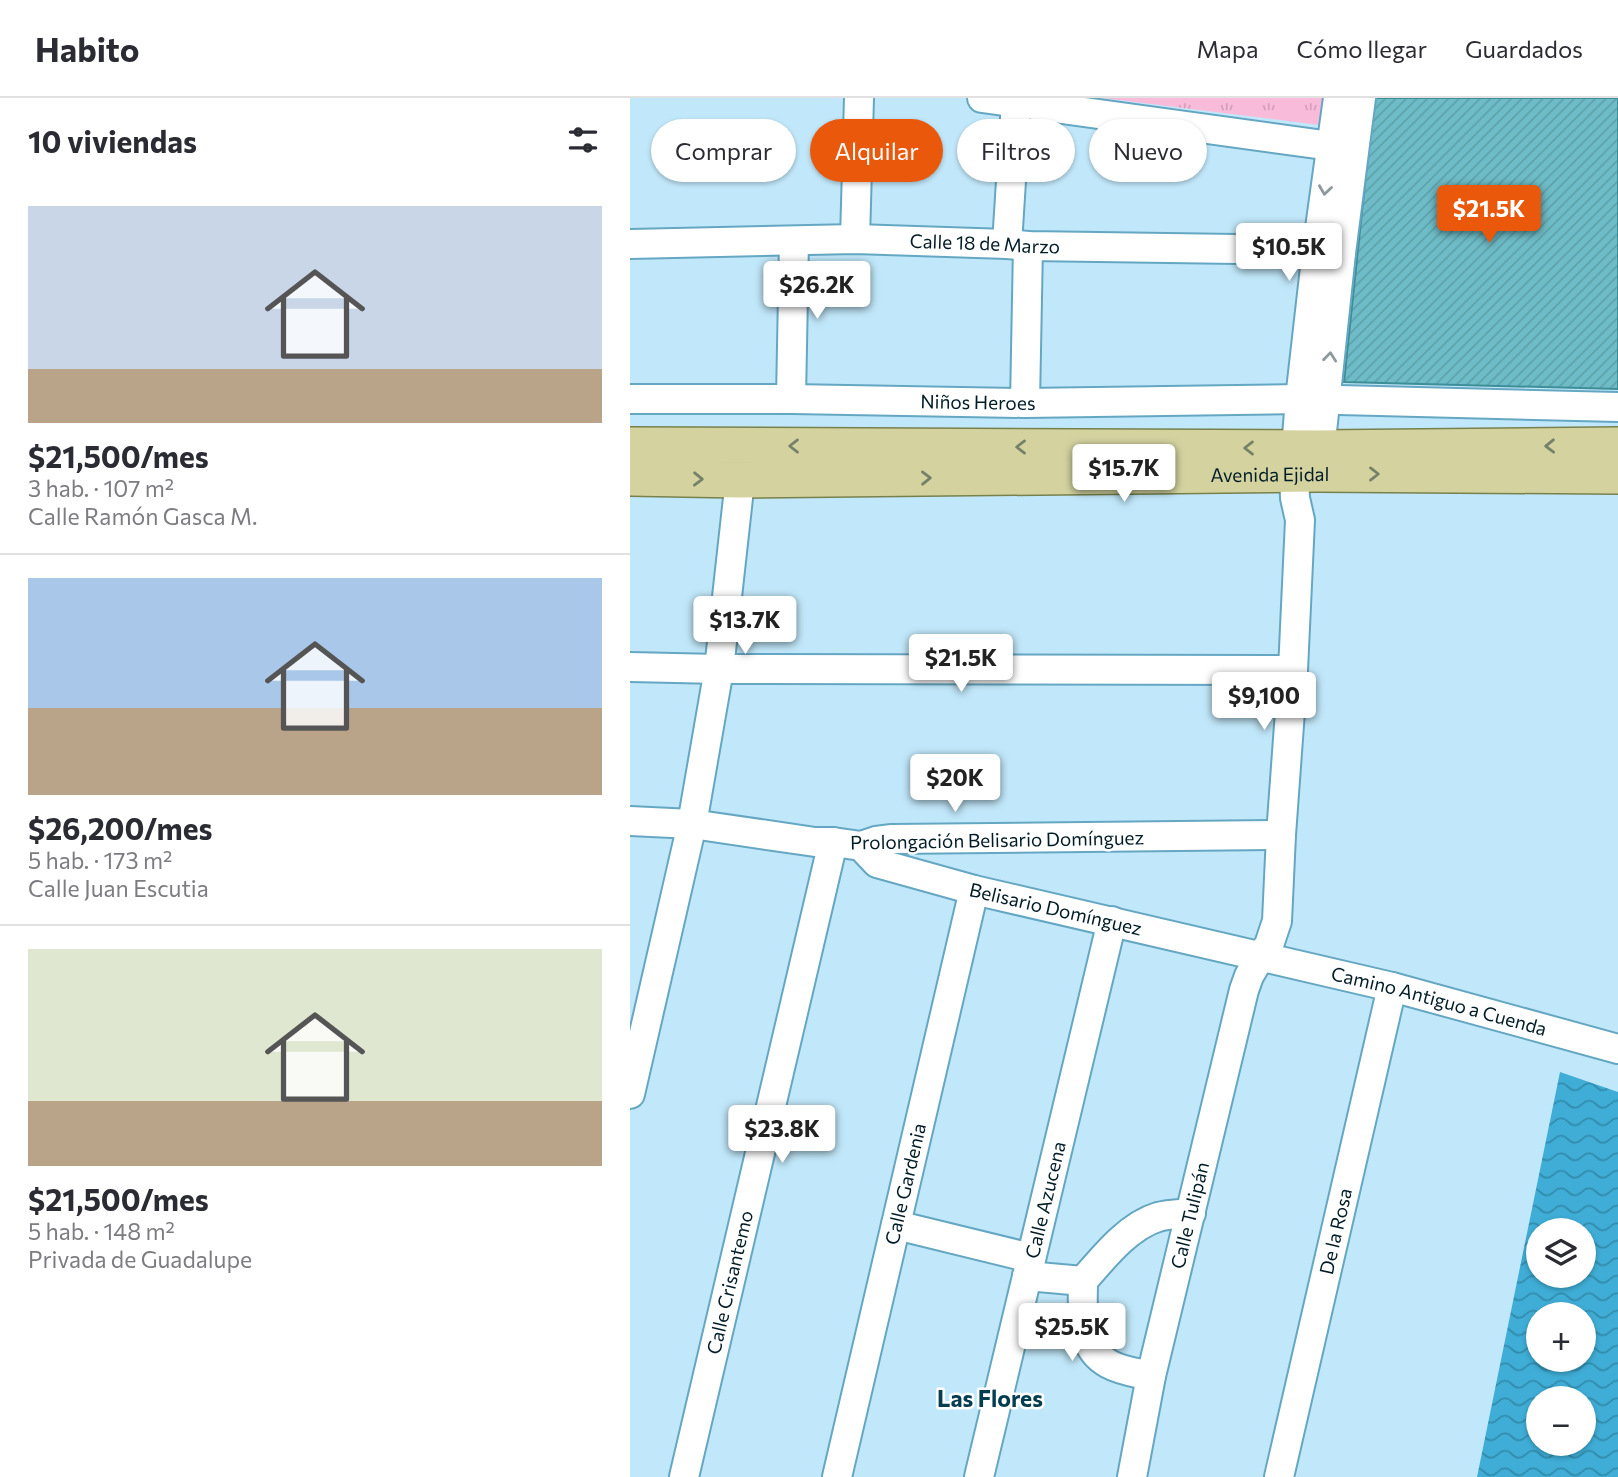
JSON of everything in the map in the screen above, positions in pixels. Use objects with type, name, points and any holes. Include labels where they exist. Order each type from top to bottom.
[{"type":"main road","name":"Avenida Ejidal","points":[[630,445],[1307,461],[1618,476]]},
{"type":"main road","name":"Avenida Ejidal","points":[[630,478],[740,480],[1307,461],[1618,445]]},
{"type":"street","points":[[855,239],[859,98]]},
{"type":"street","points":[[982,98],[1342,150]]},
{"type":"street","points":[[1338,98],[1342,150]]},
{"type":"street","points":[[1342,150],[1361,98]]},
{"type":"street","points":[[1016,102],[1018,245],[1025,403]]},
{"type":"street","name":"Calle Tulipán","points":[[1132,1477],[1151,1376],[1244,990],[1259,957],[1269,945],[1277,921],[1300,520],[1295,498],[1307,461],[1342,150]]},
{"type":"street","name":"Calle 18 de Marzo","points":[[630,244],[855,239],[1329,252]]},
{"type":"street","points":[[791,399],[794,241]]},
{"type":"street","name":"Niños Heroes","points":[[630,399],[1025,403],[1313,399],[1618,407]]},
{"type":"street","points":[[630,1094],[692,824],[719,669],[740,480]]},
{"type":"street","points":[[630,667],[1293,670]]},
{"type":"street","name":"Prolongación Belisario Domínguez","points":[[630,821],[692,824],[815,842],[847,844],[892,839],[1281,835]]},
{"type":"street","name":"Belisario Domínguez","points":[[847,844],[877,863],[974,890],[1259,957]]},
{"type":"street","name":"Calle Crisantemo","points":[[684,1477],[847,844]]},
{"type":"street","name":"Calle Gardenia","points":[[837,1477],[974,890]]},
{"type":"street","name":"Calle Azucena","points":[[979,1477],[1112,921]]},
{"type":"street","name":"Camino Antiguo a Cuenda","points":[[1259,957],[1392,987],[1618,1049]]},
{"type":"street","name":"De la Rosa","points":[[1279,1477],[1392,987]]},
{"type":"street","points":[[1151,1376],[1110,1365],[1097,1356],[1087,1341],[1083,1321],[1083,1281],[1121,1240],[1143,1224],[1156,1217],[1191,1213]]},
{"type":"street","points":[[896,1224],[1029,1267],[1083,1281]]},
{"type":"green space","points":[[1102,98],[1332,98],[1328,126]]},
{"type":"water","points":[[1560,1072],[1618,1092],[1618,1477],[1477,1477],[1526,1238],[1526,1288],[1596,1288],[1596,1218],[1530,1218]]},
{"type":"building","points":[[1374,98],[1618,98],[1618,389],[1344,382]]},
{"type":"district","name":"Las Flores","points":[[990,1399]]}]
